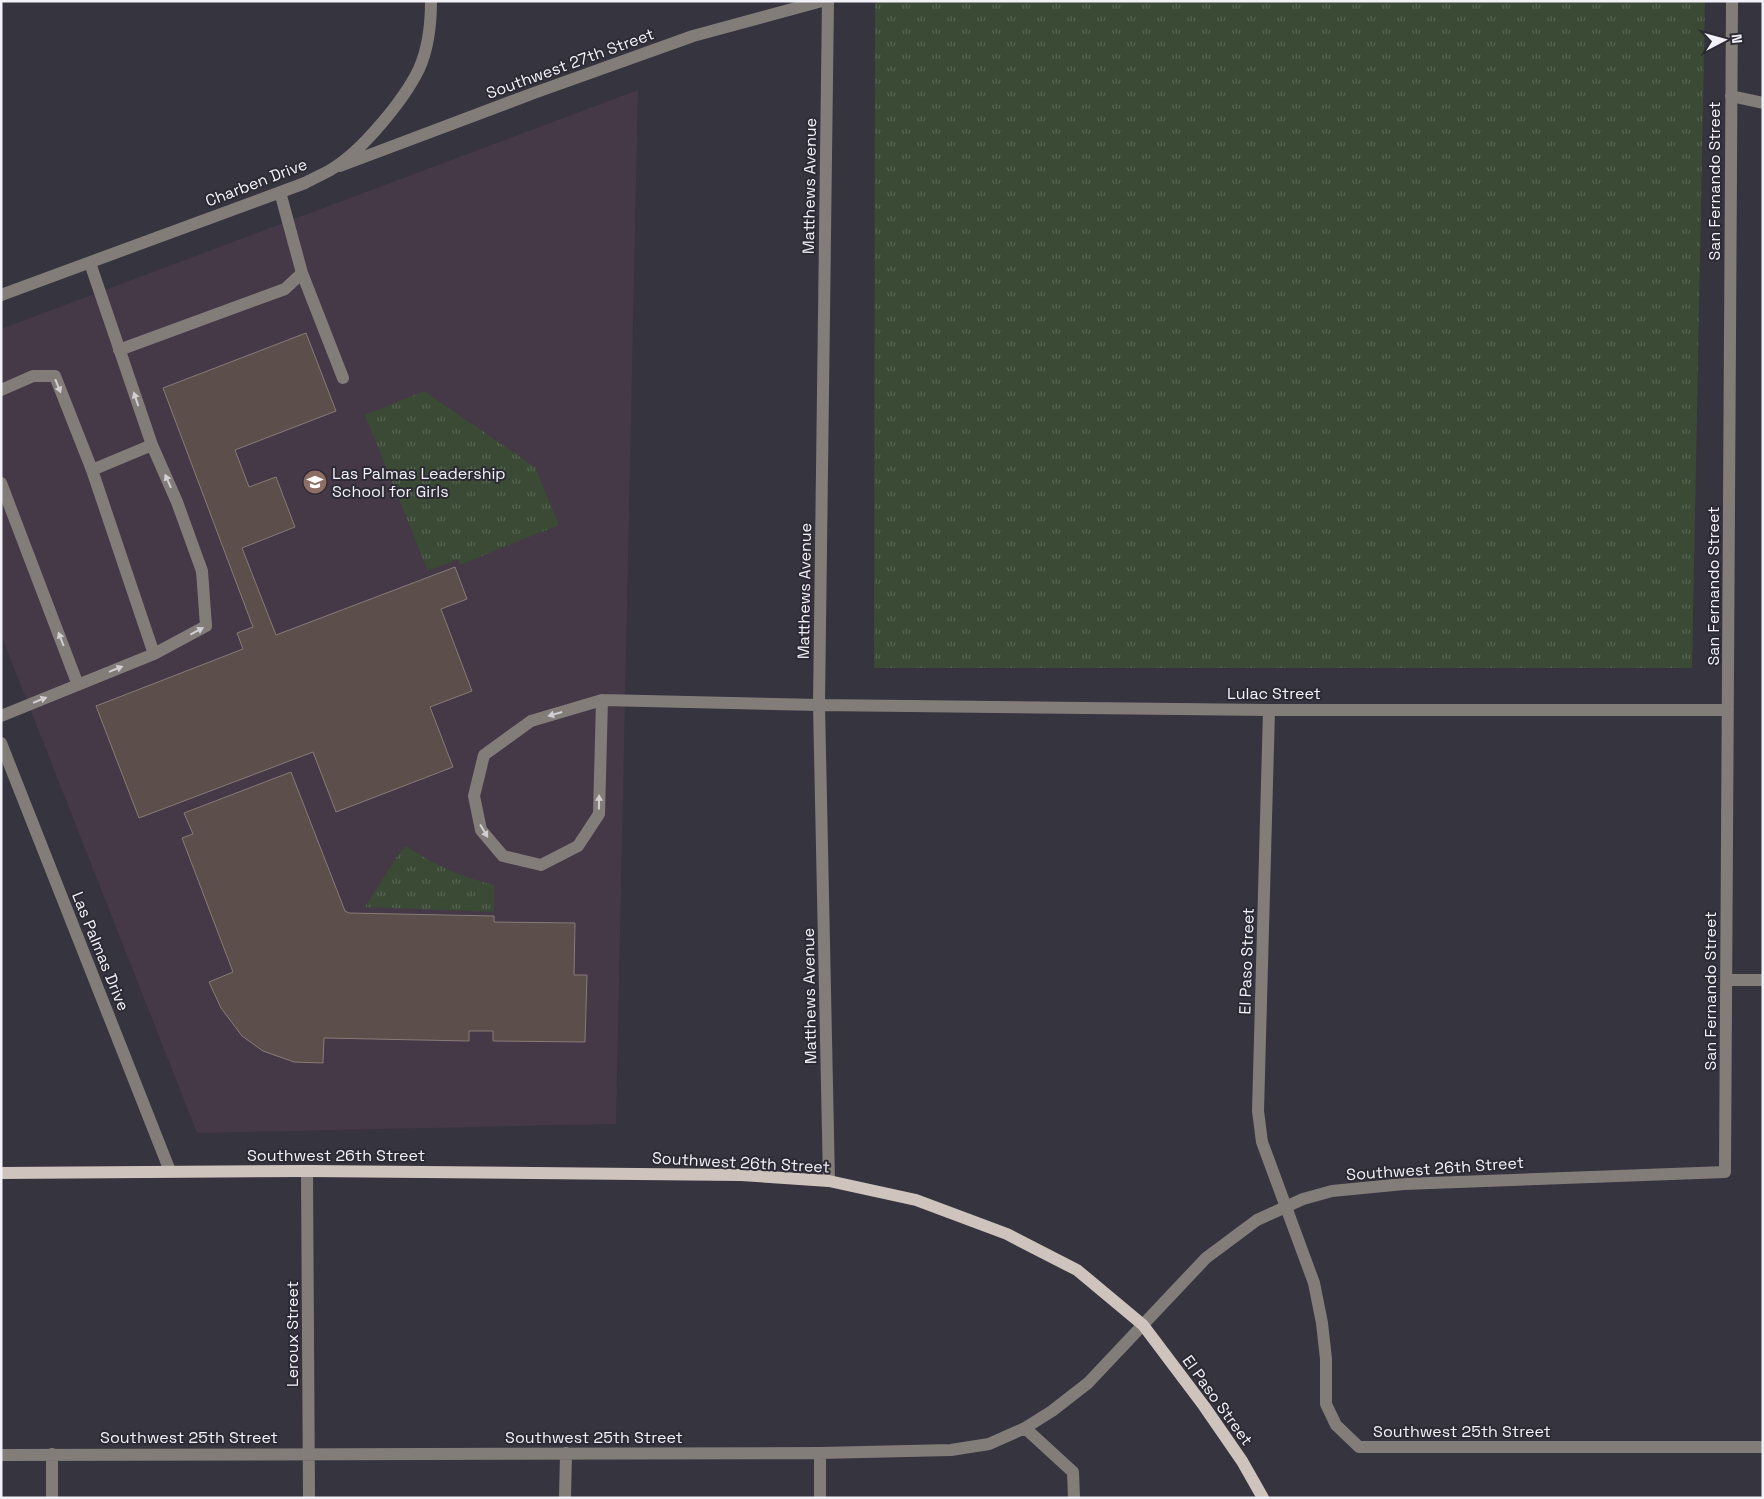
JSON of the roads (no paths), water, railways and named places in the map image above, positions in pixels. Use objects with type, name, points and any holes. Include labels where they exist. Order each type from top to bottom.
[{"type":"main road","name":"Southwest 26th Street","points":[[1,1172],[307,1171],[741,1175],[829,1181],[916,1200],[1007,1234],[1077,1270],[1143,1325]]},
{"type":"main road","name":"El Paso Street","points":[[1143,1325],[1204,1406],[1242,1461],[1262,1498]]},
{"type":"street","name":"Charben Drive","points":[[1,295],[280,192],[333,168],[379,127],[404,94],[420,68],[431,22],[431,1]]},
{"type":"street","name":"Southwest 27th Street","points":[[333,168],[693,36],[822,1]]},
{"type":"street","name":"Matthews Avenue","points":[[828,1],[819,705],[829,1181]]},
{"type":"street","name":"San Fernando Street","points":[[1725,1172],[1732,1]]},
{"type":"street","points":[[1731,96],[1763,103]]},
{"type":"street","points":[[280,192],[302,273],[344,378]]},
{"type":"street","points":[[1,716],[154,654],[206,626],[202,571],[177,502],[152,445],[90,262]]},
{"type":"street","points":[[119,350],[285,289],[302,273]]},
{"type":"street","points":[[1,390],[33,376],[55,376],[92,470],[154,654]]},
{"type":"street","points":[[92,470],[152,445]]},
{"type":"street","points":[[1,483],[78,685]]},
{"type":"street","name":"Lulac Street","points":[[602,700],[599,814],[578,846],[542,865],[503,856],[481,830],[474,796],[484,755],[531,721],[602,700],[819,705],[1269,710],[1728,710]]},
{"type":"street","name":"El Paso Street","points":[[1269,710],[1258,1111],[1262,1142],[1286,1208]]},
{"type":"street","name":"Las Palmas Drive","points":[[1,743],[170,1171]]},
{"type":"street","points":[[1727,980],[1763,980]]},
{"type":"street","name":"Leroux Street","points":[[307,1171],[309,1498]]},
{"type":"street","name":"Southwest 26th Street","points":[[1143,1325],[1206,1258],[1257,1220],[1304,1200],[1332,1191],[1404,1184],[1725,1172]]},
{"type":"street","name":"Southwest 25th Street","points":[[1286,1208],[1316,1292],[1326,1359],[1326,1404],[1336,1425],[1359,1447],[1763,1447]]},
{"type":"street","name":"Southwest 25th Street","points":[[1,1455],[820,1453],[951,1450],[988,1444],[1025,1428],[1080,1390],[1143,1325]]},
{"type":"street","points":[[1025,1428],[1073,1472],[1074,1498]]},
{"type":"street","points":[[566,1453],[566,1498]]},
{"type":"street","points":[[820,1453],[820,1498]]},
{"type":"street","points":[[52,1454],[52,1498]]},
{"type":"place","name":"Las Palmas Leadership School for Girls","points":[[315,482]]}]
